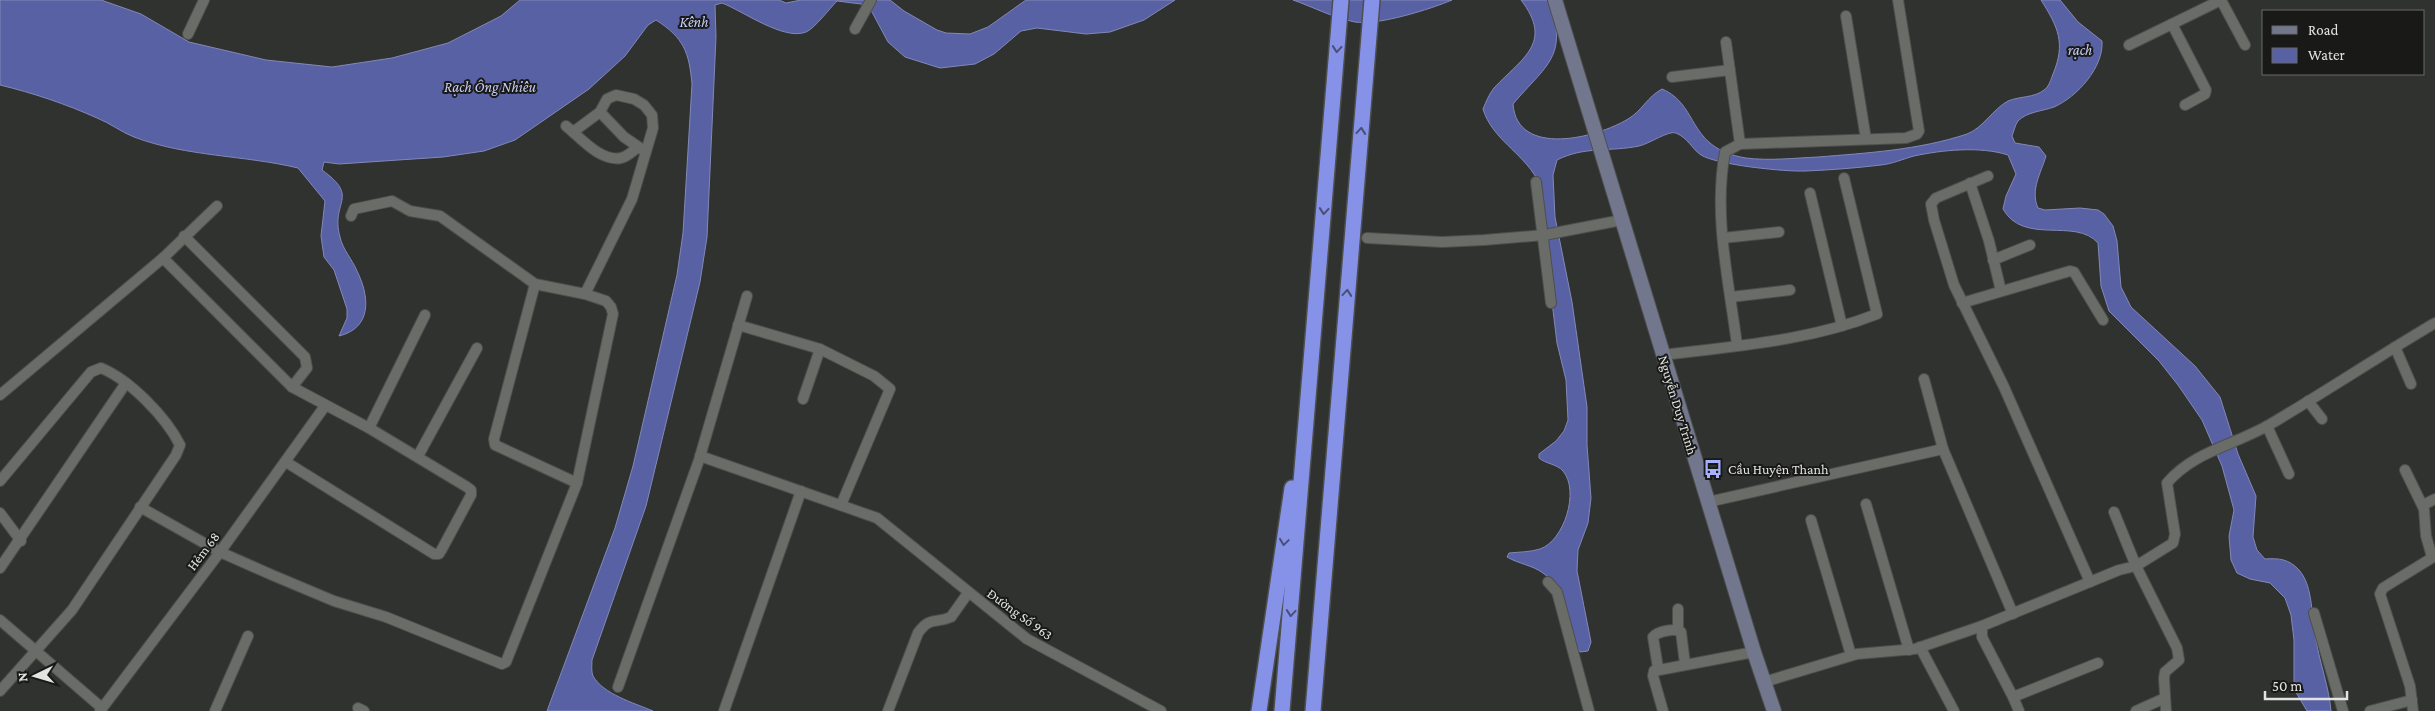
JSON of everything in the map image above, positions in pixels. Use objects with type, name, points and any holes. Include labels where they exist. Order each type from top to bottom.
[{"type":"highway","points":[[1282,711],[1341,0]]},
{"type":"highway","points":[[1312,711],[1372,0]]},
{"type":"highway","points":[[1259,711],[1314,338]]},
{"type":"highway","points":[[1319,711],[1343,342]]},
{"type":"main road","name":"Nguyễn Duy Trinh","points":[[1554,0],[1754,652],[1774,711]]},
{"type":"street","points":[[188,34],[204,0]]},
{"type":"street","points":[[855,29],[871,0]]},
{"type":"street","points":[[1737,345],[1723,238],[1721,175],[1725,152],[1740,144],[1912,137],[1919,131],[1898,0]]},
{"type":"street","points":[[2129,45],[2221,0],[2245,45]]},
{"type":"street","points":[[1846,16],[1866,140]]},
{"type":"street","points":[[2172,24],[2206,90],[2205,94],[2185,105]]},
{"type":"street","points":[[1726,42],[1740,144]]},
{"type":"street","points":[[1672,77],[1730,70]]},
{"type":"street","points":[[585,294],[632,199],[642,150],[653,128],[652,115],[644,105],[634,99],[616,95],[607,99],[600,112],[570,129],[597,151],[611,158],[624,157],[642,150]]},
{"type":"street","points":[[600,112],[624,137],[642,150]]},
{"type":"street","points":[[1988,176],[1936,198],[1931,204],[1946,261],[1962,303],[2004,387],[2090,582]]},
{"type":"street","points":[[1663,355],[1781,340],[1842,326],[1877,314],[1844,178]]},
{"type":"street","points":[[1536,182],[1551,303]]},
{"type":"street","points":[[1970,184],[2001,291]]},
{"type":"street","points":[[1810,192],[1842,326]]},
{"type":"street","points":[[140,506],[220,552],[334,601],[386,617],[504,664],[577,483],[613,314],[611,307],[606,301],[585,294],[535,284],[440,216],[416,213],[392,201],[354,209],[351,216]]},
{"type":"street","points":[[0,395],[163,258],[216,206]]},
{"type":"street","points":[[1367,238],[1442,242],[1543,235],[1622,220]]},
{"type":"street","points":[[1723,238],[1779,232]]},
{"type":"street","points":[[184,236],[305,357],[307,368],[292,387]]},
{"type":"street","points":[[1993,260],[2030,245]]},
{"type":"street","points":[[163,258],[292,387],[418,456],[471,490],[471,495],[439,554],[434,554],[286,462]]},
{"type":"street","points":[[1962,303],[2065,271],[2074,272],[2103,320]]},
{"type":"street","points":[[535,284],[494,439],[495,445],[577,483]]},
{"type":"street","points":[[1731,297],[1790,290]]},
{"type":"street","points":[[618,687],[700,456],[747,296]]},
{"type":"street","points":[[369,428],[425,315]]},
{"type":"street","points":[[1764,682],[1851,655],[1909,650],[1920,647],[1982,626],[2090,582],[2136,566],[2173,543],[2175,534],[2167,484],[2176,473],[2212,451],[2236,440],[2269,431],[2309,402],[2398,353],[2435,323]]},
{"type":"street","points":[[738,325],[820,349],[874,376],[890,389],[841,505]]},
{"type":"street","points":[[418,456],[477,348]]},
{"type":"street","points":[[803,399],[820,349]]},
{"type":"street","points":[[2398,353],[2411,384]]},
{"type":"street","points":[[0,481],[91,372],[101,368],[126,382],[168,424],[180,445],[176,455],[72,610],[0,691]]},
{"type":"street","points":[[1924,379],[1943,449],[2013,614]]},
{"type":"street","points":[[0,568],[21,540],[126,382]]},
{"type":"street","points":[[2309,402],[2320,417]]},
{"type":"street","name":"Hẻm 68","points":[[101,710],[220,552],[325,406]]},
{"type":"street","points":[[2269,431],[2289,474]]},
{"type":"street","points":[[1708,502],[1943,449]]},
{"type":"street","name":"Đường Số 963","points":[[700,456],[877,518],[968,593],[1035,644],[1161,711]]},
{"type":"street","points":[[2370,711],[2413,706],[2410,686],[2380,594],[2383,588],[2433,556],[2427,542],[2426,515],[2405,470]]},
{"type":"street","points":[[724,711],[801,491]]},
{"type":"street","points":[[2422,505],[2435,500]]},
{"type":"street","points":[[1866,504],[1909,650]]},
{"type":"street","points":[[2114,512],[2136,566],[2177,648],[2179,660],[2165,672],[2166,711]]},
{"type":"street","points":[[0,513],[21,540]]},
{"type":"street","points":[[1811,520],[1851,655]]},
{"type":"street","points":[[1548,582],[1557,592],[1589,711]]},
{"type":"street","points":[[888,711],[918,633],[925,623],[931,620],[951,617],[968,593]]},
{"type":"street","points":[[1678,609],[1678,630],[1686,664]]},
{"type":"street","points":[[2314,613],[2343,711]]},
{"type":"street","points":[[0,620],[36,650],[101,710]]},
{"type":"street","points":[[1982,626],[1982,637],[2019,711]]},
{"type":"street","points":[[1658,668],[1653,637],[1656,634],[1678,630]]},
{"type":"street","points":[[215,711],[248,636]]},
{"type":"street","points":[[1920,647],[1954,711]]},
{"type":"street","points":[[1663,711],[1653,676],[1654,671],[1658,668],[1754,652]]},
{"type":"street","points":[[2012,697],[2098,663]]},
{"type":"street","points":[[2136,711],[2165,698]]},
{"type":"water","name":"Rạch Ông Nhiêu","points":[[0,0],[101,0],[141,14],[189,42],[266,60],[332,67],[392,58],[448,43],[501,16],[520,0],[779,0],[786,3],[801,0],[890,0],[904,11],[937,30],[946,33],[970,34],[988,27],[1026,0],[1175,0],[1144,20],[1110,32],[1086,34],[1037,28],[1021,31],[994,54],[975,64],[940,68],[905,57],[888,42],[872,12],[861,4],[837,1],[809,30],[797,34],[775,29],[722,3],[715,5],[716,37],[707,237],[700,282],[646,506],[592,660],[593,676],[604,688],[611,693],[653,711],[547,711],[615,528],[633,466],[677,275],[683,233],[692,84],[687,54],[679,40],[656,20],[648,25],[625,56],[589,89],[515,140],[484,151],[443,157],[339,164],[324,162],[322,170],[334,179],[340,187],[342,200],[338,215],[338,225],[340,237],[361,281],[366,301],[363,319],[358,326],[350,332],[339,336],[347,318],[347,309],[334,270],[324,257],[321,236],[325,201],[298,168],[154,144],[129,135],[102,120],[73,108],[37,95],[0,85]]},
{"type":"water","points":[[1293,0],[1452,0],[1404,16],[1365,23],[1339,18]]},
{"type":"water","name":"rạch","points":[[1521,0],[1548,0],[1556,34],[1555,47],[1551,58],[1544,69],[1513,104],[1518,121],[1528,132],[1543,137],[1560,139],[1598,132],[1633,116],[1652,96],[1662,89],[1674,96],[1683,105],[1703,136],[1713,145],[1727,153],[1746,158],[1773,159],[1893,150],[1930,144],[1973,131],[2008,101],[2040,93],[2047,87],[2057,63],[2059,44],[2056,27],[2041,0],[2060,0],[2078,22],[2102,41],[2101,51],[2094,71],[2080,89],[2054,107],[2021,118],[2015,126],[2012,136],[2015,143],[2039,147],[2046,156],[2036,188],[2035,195],[2038,208],[2045,210],[2080,208],[2098,210],[2104,214],[2113,226],[2117,241],[2121,287],[2131,307],[2195,366],[2220,397],[2238,454],[2256,496],[2253,537],[2257,550],[2265,559],[2288,561],[2299,570],[2307,585],[2310,594],[2314,632],[2331,711],[2307,711],[2294,689],[2294,640],[2291,615],[2285,598],[2270,583],[2250,579],[2237,573],[2231,560],[2229,536],[2234,510],[2222,466],[2202,420],[2178,385],[2159,361],[2109,311],[2101,286],[2098,243],[2088,236],[2076,232],[2036,229],[2023,226],[2012,220],[2003,209],[2006,196],[2016,174],[2008,155],[1973,150],[1937,152],[1914,156],[1893,163],[1862,167],[1806,171],[1783,170],[1736,165],[1709,159],[1698,153],[1680,135],[1673,133],[1639,146],[1587,151],[1557,160],[1553,175],[1555,217],[1572,302],[1587,407],[1587,445],[1591,498],[1588,523],[1578,550],[1577,571],[1591,642],[1588,651],[1580,652],[1575,643],[1557,589],[1551,580],[1539,570],[1507,557],[1509,553],[1540,549],[1549,544],[1562,526],[1570,502],[1568,480],[1563,471],[1539,458],[1539,454],[1556,441],[1564,431],[1568,420],[1566,380],[1557,343],[1537,179],[1531,169],[1493,129],[1483,109],[1492,90],[1524,58],[1534,39],[1535,28]]},
{"type":"place","name":"Cầu Huyện Thanh","points":[[1713,469]]},
{"type":"water label","name":"Kênh","points":[[694,22]]}]
